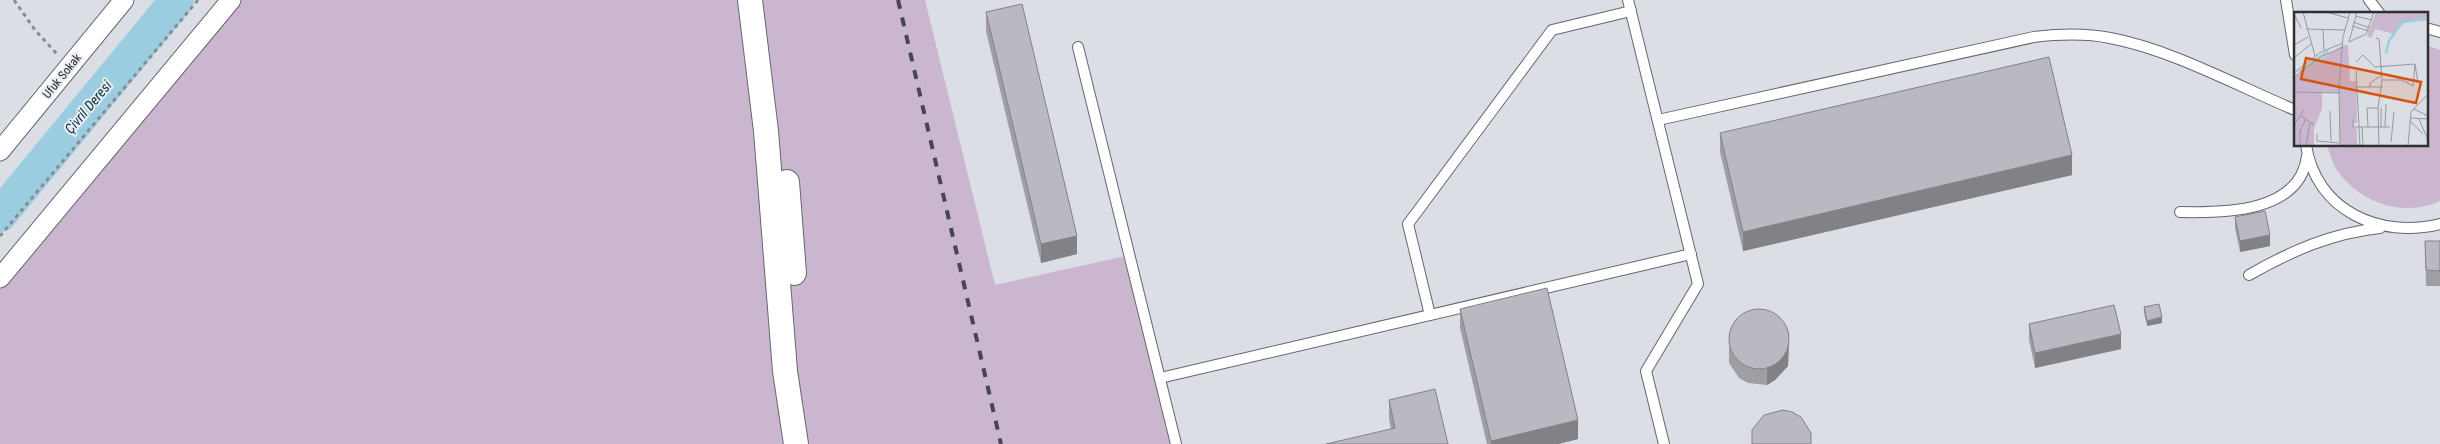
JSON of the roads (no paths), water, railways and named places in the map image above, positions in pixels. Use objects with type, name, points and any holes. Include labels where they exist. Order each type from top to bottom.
[{"type":"street","name":"Ufuk Sokak","points":[[0,151],[124,0]]},
{"type":"street","points":[[0,278],[231,0]]},
{"type":"street","points":[[750,0],[766,131],[785,371],[796,444]]},
{"type":"street","points":[[766,0],[783,139],[800,367],[812,444]]},
{"type":"lane","points":[[1628,0],[1698,284],[1646,370],[1664,444]]},
{"type":"lane","points":[[2286,0],[2294,49]]},
{"type":"lane","points":[[2369,0],[2378,12]]},
{"type":"lane","points":[[1430,315],[1408,224],[1552,30],[1631,11]]},
{"type":"lane","points":[[1658,120],[2034,37],[2060,34],[2110,38],[2138,45],[2294,110]]},
{"type":"lane","points":[[1078,47],[1176,444]]},
{"type":"lane","points":[[2180,212],[2215,213],[2240,209],[2281,196],[2296,185],[2305,169],[2307,148]]},
{"type":"lane","points":[[2307,148],[2314,170],[2323,186],[2335,200],[2350,212],[2384,227],[2403,230],[2440,224]]},
{"type":"lane","points":[[2249,275],[2319,240],[2360,230],[2384,227]]},
{"type":"lane","points":[[1160,378],[1691,254]]},
{"type":"waterway","name":"Çivril Deresi","points":[[0,215],[177,0]]},
{"type":"railway","points":[[898,0],[1001,444]]}]
